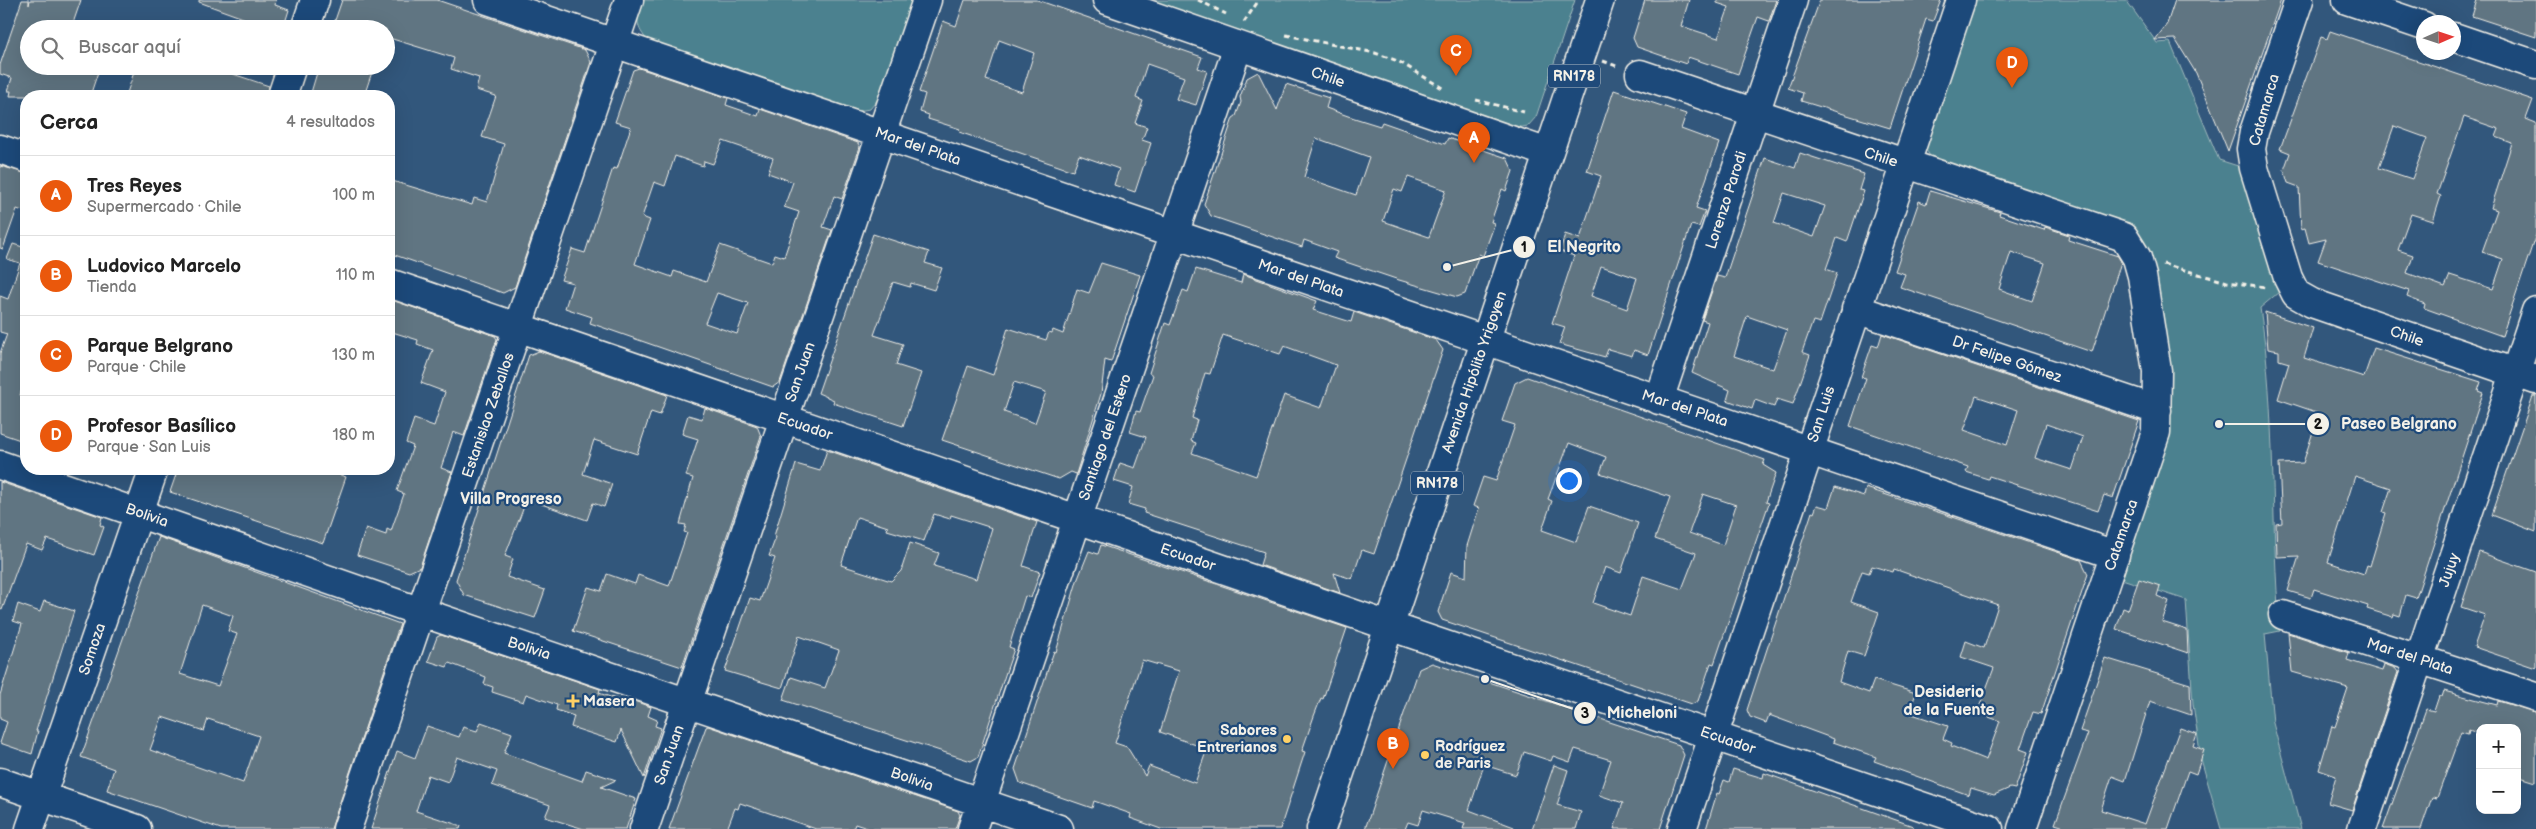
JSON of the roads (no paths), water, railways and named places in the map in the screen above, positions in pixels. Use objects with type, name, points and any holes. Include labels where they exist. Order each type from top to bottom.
[{"type":"street","points":[[308,20],[315,0]]},
{"type":"street","name":"Mar del Plata","points":[[488,0],[2114,555]]},
{"type":"street","name":"Estanislao Zeballos","points":[[347,829],[628,0]]},
{"type":"street","name":"San Juan","points":[[644,829],[927,0]]},
{"type":"street","name":"Chile","points":[[1107,0],[1241,34],[1548,153]]},
{"type":"street","name":"Avenida Hipólito Yrigoyen","points":[[1320,829],[1600,0]]},
{"type":"street","name":"Lorenzo Parodi","points":[[1659,400],[1793,0]]},
{"type":"street","name":"San Luis","points":[[1682,829],[1961,0]]},
{"type":"street","name":"Catamarca","points":[[2277,282],[2251,149],[2254,132],[2299,0]]},
{"type":"street","points":[[2347,0],[2416,23]]},
{"type":"street","name":"Santiago del Estero","points":[[972,829],[1241,34]]},
{"type":"street","points":[[2461,39],[2536,65]]},
{"type":"street","name":"Chile","points":[[1640,74],[1754,115],[2124,237]]},
{"type":"street","points":[[284,90],[289,75]]},
{"type":"street","points":[[0,149],[20,156]]},
{"type":"street","name":"Catamarca","points":[[2022,829],[2156,432],[2157,371],[2142,276],[2137,258],[2124,237]]},
{"type":"street","name":"Chile","points":[[2277,282],[2312,303],[2526,376]]},
{"type":"street","name":"Ecuador","points":[[395,285],[1389,626],[1989,829]]},
{"type":"street","name":"Dr Felipe Gómez","points":[[1856,309],[2157,410]]},
{"type":"street","name":"Jujuy","points":[[2362,829],[2419,659],[2526,376],[2536,311]]},
{"type":"street","name":"Bolivia","points":[[0,465],[20,472]]},
{"type":"street","name":"Bolivia","points":[[30,475],[421,612],[688,701],[1059,829]]},
{"type":"street","name":"Somoza","points":[[30,829],[152,475]]},
{"type":"street","name":"Mar del Plata","points":[[2283,615],[2536,697]]},
{"type":"street","points":[[0,782],[137,829]]},
{"type":"place","name":"Parque Belgrano","points":[[1456,76]]},
{"type":"place","name":"Profesor Basílico","points":[[2012,88]]},
{"type":"place","name":"Tres Reyes","points":[[1474,163]]},
{"type":"place","name":"El Negrito","points":[[1447,267]]},
{"type":"place","name":"Paseo Belgrano","points":[[2219,424]]},
{"type":"place","name":"Micheloni","points":[[1485,679]]},
{"type":"place","name":"Masera","points":[[573,701]]},
{"type":"place","name":"Sabores Entrerianos","points":[[1287,739]]},
{"type":"place","name":"Rodríguez de Paris","points":[[1425,755]]},
{"type":"place","name":"Ludovico Marcelo","points":[[1393,769]]},
{"type":"district","name":"Villa Progreso","points":[[511,498]]},
{"type":"district","name":"Desiderio de la Fuente","points":[[1949,700]]}]
